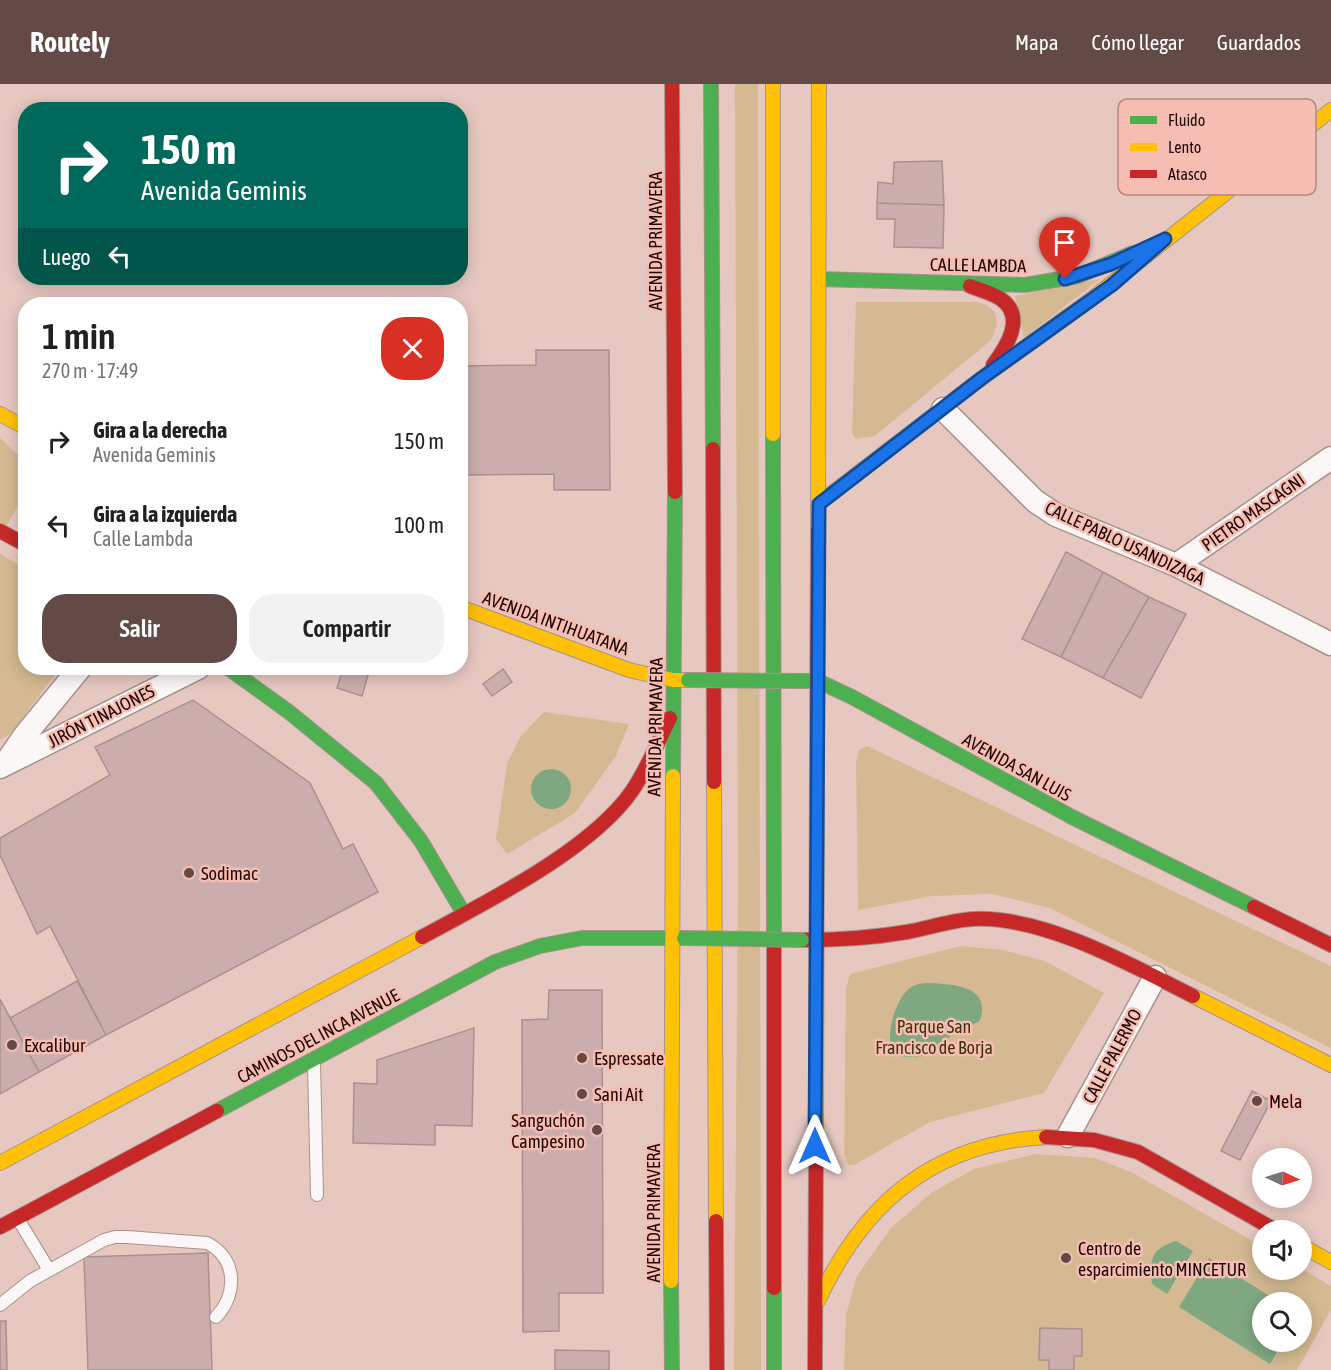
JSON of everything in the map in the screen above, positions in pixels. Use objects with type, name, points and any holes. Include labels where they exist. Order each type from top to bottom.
[{"type":"main road","name":"AVENIDA PRIMAVERA","points":[[672,84],[677,937],[672,1370]]},
{"type":"main road","points":[[711,84],[717,1370]]},
{"type":"main road","points":[[774,84],[774,1370]]},
{"type":"main road","points":[[815,1370],[809,940],[818,681],[819,84]]},
{"type":"main road","points":[[1316,123],[1331,111]]},
{"type":"main road","points":[[819,504],[982,378],[1112,285],[1165,239],[1222,195]]},
{"type":"main road","name":"CALLE LAMBDA","points":[[819,279],[1025,285],[1053,282],[1111,264],[1165,239]]},
{"type":"main road","points":[[962,283],[1001,299],[1009,307],[1014,321],[1014,331],[1008,342],[982,378]]},
{"type":"main road","points":[[0,414],[18,424]]},
{"type":"main road","points":[[0,531],[18,541]]},
{"type":"main road","name":"AVENIDA INTIHUATANA","points":[[468,610],[620,666],[674,680]]},
{"type":"main road","points":[[238,675],[289,712],[376,783],[421,841],[464,914]]},
{"type":"main road","name":"AVENIDA SAN LUIS","points":[[674,680],[818,681],[1072,817],[1331,945]]},
{"type":"main road","points":[[0,1163],[464,914],[553,862],[606,821],[632,791],[674,711]]},
{"type":"main road","points":[[677,937],[853,939],[947,922],[981,919],[1016,921],[1056,933],[1155,977],[1331,1065]]},
{"type":"main road","name":"CAMINOS DEL INCA AVENUE","points":[[0,1227],[495,962],[540,946],[582,938],[677,937]]},
{"type":"main road","points":[[815,1308],[834,1267],[857,1233],[884,1203],[916,1177],[951,1157],[989,1143],[1030,1136],[1068,1136],[1102,1141],[1135,1150],[1258,1220]]},
{"type":"main road","points":[[1312,1252],[1331,1262]]},
{"type":"street","name":"CALLE PABLO USANDIZAGA","points":[[943,409],[1035,501],[1056,515],[1176,565],[1331,644]]},
{"type":"street","name":"PIETRO MASCAGNI","points":[[1176,565],[1331,458]]},
{"type":"street","name":"JIRÓN TINAJONES","points":[[2,766],[74,675]]},
{"type":"street","name":"JIRÓN TINAJONES","points":[[2,766],[184,675]]},
{"type":"street","name":"CALLE PALERMO","points":[[1068,1136],[1155,977]]},
{"type":"lane","points":[[314,1059],[317,1195]]},
{"type":"lane","points":[[17,1218],[49,1270]]},
{"type":"lane","points":[[0,1305],[30,1281],[104,1240],[115,1237],[207,1243],[216,1248],[231,1269],[232,1287],[225,1308],[216,1317]]},
{"type":"green space","points":[[735,84],[758,84],[761,1370],[734,1370],[738,886]]},
{"type":"green space","points":[[1100,279],[1024,338],[1015,296]]},
{"type":"green space","points":[[856,302],[976,302],[993,311],[996,315],[996,327],[991,340],[875,436],[856,439],[852,434]]},
{"type":"green space","points":[[0,438],[18,454],[18,506],[6,527],[0,525]]},
{"type":"green space","points":[[0,554],[18,564],[18,675],[55,675],[10,734],[0,740]]},
{"type":"green space","points":[[544,712],[629,724],[616,756],[575,813],[507,854],[496,839],[507,764],[521,736]]},
{"type":"green space","points":[[867,746],[1331,966],[1331,1048],[1050,908],[992,894],[932,896],[858,910],[856,762],[859,750]]},
{"type":"green space","name":"Parque San Francisco de Borja","points":[[961,946],[1003,950],[1045,961],[1104,993],[1044,1093],[930,1122],[854,1165],[848,1165],[844,1155],[846,988],[850,974]]},
{"type":"green space","name":"Centro de esparcimiento MINCETUR","points":[[1035,1154],[1095,1158],[1133,1173],[1252,1241],[1252,1280],[1312,1280],[1312,1275],[1331,1286],[1331,1310],[1312,1344],[1312,1292],[1252,1292],[1252,1352],[1307,1352],[1297,1370],[844,1370],[846,1315],[857,1276],[891,1228],[931,1193],[974,1169]]},
{"type":"shaded area","points":[[551,769],[559,770],[565,775],[570,781],[570,797],[565,803],[559,808],[551,809],[543,808],[537,803],[532,797],[531,789],[532,781],[537,775],[543,770]]},
{"type":"shaded area","points":[[927,983],[963,987],[977,995],[981,1002],[980,1019],[959,1030],[927,1054],[911,1057],[899,1056],[892,1050],[890,1043],[891,1024],[897,1005],[907,990],[915,985]]},
{"type":"shaded area","points":[[1176,1241],[1193,1251],[1167,1294],[1152,1284],[1152,1262],[1156,1252]]},
{"type":"shaded area","points":[[1209,1258],[1263,1292],[1252,1292],[1252,1352],[1277,1352],[1270,1364],[1179,1307]]},
{"type":"building","points":[[942,161],[944,205],[877,203],[878,182],[893,184],[894,162]]},
{"type":"building","points":[[877,203],[944,205],[943,248],[894,247],[895,219],[877,219]]},
{"type":"building","points":[[536,350],[609,350],[610,490],[554,490],[554,474],[468,475],[468,366],[536,365]]},
{"type":"building","points":[[1066,552],[1103,572],[1061,657],[1022,639]]},
{"type":"building","points":[[1103,572],[1149,597],[1103,678],[1061,657]]},
{"type":"building","points":[[1149,597],[1186,614],[1141,698],[1103,678]]},
{"type":"building","points":[[503,669],[512,682],[492,696],[483,684]]},
{"type":"building","points":[[341,675],[368,675],[362,696],[337,688]]},
{"type":"building","name":"Sodimac","points":[[193,700],[310,783],[343,849],[353,844],[378,892],[106,1035],[50,926],[37,934],[0,855],[0,838],[110,775],[95,747]]},
{"type":"building","points":[[77,981],[106,1035],[39,1072],[10,1018]]},
{"type":"building","points":[[549,990],[602,990],[603,1293],[559,1293],[559,1331],[523,1332],[522,1020],[548,1019]]},
{"type":"building","name":"Excalibur","points":[[0,999],[39,1072],[0,1094]]},
{"type":"building","points":[[474,1028],[472,1126],[435,1125],[435,1145],[353,1143],[354,1083],[377,1084],[377,1060]]},
{"type":"building","points":[[1252,1091],[1271,1101],[1240,1160],[1221,1151]]},
{"type":"building","points":[[208,1253],[212,1370],[88,1370],[84,1257]]},
{"type":"building","points":[[0,1321],[6,1321],[7,1370],[0,1370]]},
{"type":"building","points":[[1040,1328],[1082,1329],[1082,1356],[1074,1356],[1074,1370],[1049,1370],[1049,1360],[1039,1360]]},
{"type":"building","points":[[555,1350],[609,1351],[609,1370],[555,1370]]},
{"type":"traffic: fast","points":[[711,84],[713,449]]},
{"type":"traffic: fast","points":[[819,279],[1025,285],[1078,276],[1133,253]]},
{"type":"traffic: fast","points":[[819,503],[982,378],[1089,301]]},
{"type":"traffic: fast","points":[[773,434],[774,948]]},
{"type":"traffic: fast","points":[[673,776],[675,492]]},
{"type":"traffic: fast","points":[[238,675],[289,712],[376,783],[421,841],[464,914]]},
{"type":"traffic: fast","points":[[688,680],[803,681]]},
{"type":"traffic: fast","points":[[803,681],[818,681],[852,697],[1072,817],[1254,907]]},
{"type":"traffic: fast","points":[[217,1111],[495,962],[540,946],[582,938],[684,938]]},
{"type":"traffic: fast","points":[[684,938],[802,940]]},
{"type":"traffic: fast","points":[[671,1281],[672,1370]]},
{"type":"traffic: fast","points":[[774,1288],[774,1370]]},
{"type":"traffic: slow","points":[[773,84],[773,434]]},
{"type":"traffic: slow","points":[[818,530],[819,84]]},
{"type":"traffic: slow","points":[[1316,122],[1331,110]]},
{"type":"traffic: slow","points":[[1089,301],[1223,195]]},
{"type":"traffic: slow","points":[[0,414],[18,424]]},
{"type":"traffic: slow","points":[[468,610],[629,670],[673,680],[688,680]]},
{"type":"traffic: slow","points":[[816,1152],[817,745]]},
{"type":"traffic: slow","points":[[671,1281],[673,776]]},
{"type":"traffic: slow","points":[[714,782],[716,1221]]},
{"type":"traffic: slow","points":[[0,1163],[422,937]]},
{"type":"traffic: slow","points":[[1193,996],[1331,1065]]},
{"type":"traffic: slow","points":[[818,1301],[836,1266],[857,1234],[881,1207],[907,1184],[937,1165],[970,1151],[1006,1142],[1046,1137]]},
{"type":"traffic: slow","points":[[1312,1252],[1331,1262]]},
{"type":"traffic: jam","points":[[672,84],[675,492]]},
{"type":"traffic: jam","points":[[970,286],[1001,299],[1012,314],[1012,332],[993,365]]},
{"type":"traffic: jam","points":[[713,449],[714,782]]},
{"type":"traffic: jam","points":[[817,745],[818,530]]},
{"type":"traffic: jam","points":[[0,531],[18,541]]},
{"type":"traffic: jam","points":[[422,937],[535,873],[564,854],[614,813],[632,791],[670,718]]},
{"type":"traffic: jam","points":[[1254,907],[1331,945]]},
{"type":"traffic: jam","points":[[802,940],[881,936],[948,922],[974,919],[1001,920],[1029,925],[1086,945],[1193,996]]},
{"type":"traffic: jam","points":[[774,948],[774,1288]]},
{"type":"traffic: jam","points":[[0,1227],[217,1111]]},
{"type":"traffic: jam","points":[[1046,1137],[1094,1140],[1138,1152],[1257,1220]]},
{"type":"traffic: jam","points":[[815,1370],[816,1152]]},
{"type":"traffic: jam","points":[[716,1221],[717,1370]]},
{"type":"place","name":"Sodimac","points":[[189,873]]},
{"type":"place","name":"Excalibur","points":[[12,1045]]},
{"type":"place","name":"Espressate","points":[[582,1058]]},
{"type":"place","name":"Sani Ait","points":[[582,1094]]},
{"type":"place","name":"Mela","points":[[1257,1101]]},
{"type":"place","name":"Sanguchón Campesino","points":[[597,1130]]},
{"type":"place","name":"Centro de esparcimiento MINCETUR","points":[[1066,1258]]},
{"type":"route","points":[[815,1146],[819,504],[982,378],[1112,285],[1165,239],[1111,264],[1065,279]]}]
